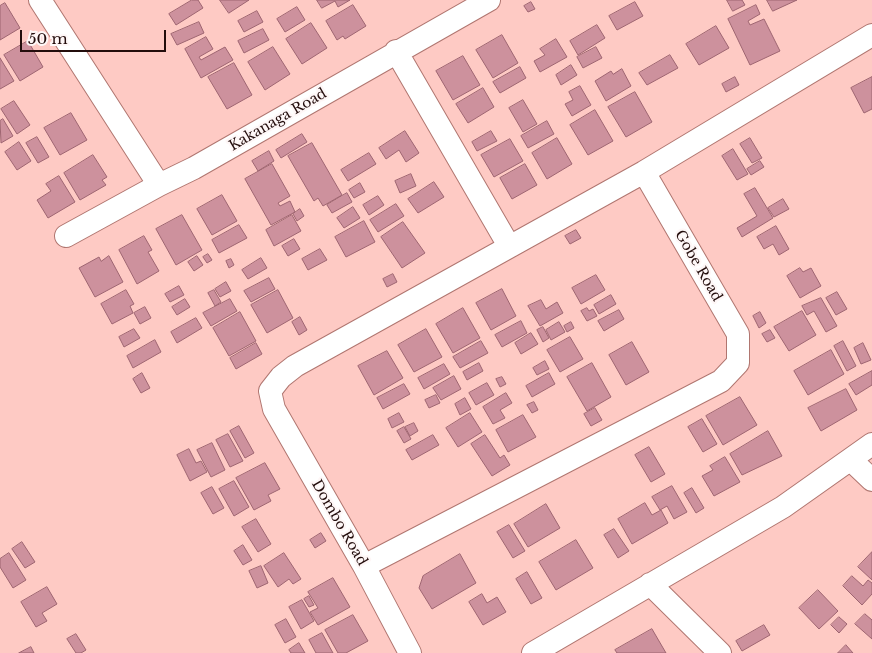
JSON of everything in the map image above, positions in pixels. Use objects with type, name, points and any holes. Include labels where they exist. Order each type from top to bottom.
[{"type":"street","points":[[40,0],[159,185]]},
{"type":"street","name":"Kakanaga Road","points":[[66,236],[194,168],[488,0]]},
{"type":"street","points":[[396,51],[509,246],[644,172],[872,35]]},
{"type":"street","name":"Gobe Road","points":[[364,566],[721,381],[738,363],[738,334],[644,172]]},
{"type":"street","name":"Dombo Road","points":[[410,653],[364,566],[274,409],[270,392],[281,377],[295,366],[509,246]]},
{"type":"street","points":[[533,653],[783,507],[872,444]]},
{"type":"street","points":[[851,460],[872,480]]},
{"type":"street","points":[[650,584],[720,653]]},
{"type":"building","points":[[192,0],[198,0],[203,8],[176,25],[169,14]]},
{"type":"building","points":[[220,0],[249,0],[229,13]]},
{"type":"building","points":[[317,0],[350,0],[338,7],[335,1],[322,8]]},
{"type":"building","points":[[727,0],[742,0],[745,5],[733,11]]},
{"type":"building","points":[[767,0],[797,0],[773,11]]},
{"type":"building","points":[[531,2],[535,9],[528,12],[524,6]]},
{"type":"building","points":[[635,2],[643,16],[617,30],[609,16]]},
{"type":"building","points":[[5,3],[20,28],[0,40],[0,6]]},
{"type":"building","points":[[353,5],[366,26],[345,39],[343,36],[337,40],[326,21]]},
{"type":"building","points":[[756,5],[760,14],[748,21],[750,25],[764,19],[780,51],[750,65],[728,19]]},
{"type":"building","points":[[297,7],[305,20],[285,32],[277,19]]},
{"type":"building","points":[[257,11],[263,22],[244,32],[238,21]]},
{"type":"building","points":[[199,22],[204,33],[177,45],[171,34]]},
{"type":"building","points":[[311,23],[327,48],[302,64],[286,39]]},
{"type":"building","points":[[597,25],[605,38],[578,55],[570,41]]},
{"type":"building","points":[[716,26],[729,48],[699,65],[686,44]]},
{"type":"building","points":[[263,29],[269,40],[244,53],[238,41]]},
{"type":"building","points":[[502,35],[518,63],[493,78],[476,50]]},
{"type":"building","points":[[206,37],[213,49],[199,57],[201,60],[225,47],[233,60],[201,78],[185,49]]},
{"type":"building","points":[[556,39],[567,57],[540,72],[534,61],[545,55],[540,49]]},
{"type":"building","points":[[28,41],[43,67],[20,81],[4,55]]},
{"type":"building","points":[[273,47],[290,74],[265,90],[248,62]]},
{"type":"building","points":[[596,47],[602,58],[583,68],[577,57]]},
{"type":"building","points":[[670,55],[678,68],[647,85],[639,73]]},
{"type":"building","points":[[463,56],[480,85],[453,100],[436,71]]},
{"type":"building","points":[[0,58],[14,81],[0,89]]},
{"type":"building","points":[[234,63],[252,95],[227,109],[208,77]]},
{"type":"building","points":[[571,65],[577,75],[561,85],[556,75]]},
{"type":"building","points":[[520,67],[526,78],[500,93],[493,82]]},
{"type":"building","points":[[622,69],[631,86],[606,101],[595,81],[611,71],[613,74]]},
{"type":"building","points":[[735,77],[739,85],[726,92],[722,84]]},
{"type":"building","points":[[872,77],[872,109],[864,113],[851,88]]},
{"type":"building","points":[[580,86],[591,105],[572,116],[565,104],[573,100],[569,92]]},
{"type":"building","points":[[483,88],[494,107],[468,123],[456,104]]},
{"type":"building","points":[[635,92],[652,122],[626,137],[608,107]]},
{"type":"building","points":[[523,100],[537,124],[523,132],[509,108]]},
{"type":"building","points":[[14,101],[30,125],[17,134],[1,109]]},
{"type":"building","points":[[595,110],[613,141],[588,155],[570,125]]},
{"type":"building","points":[[71,113],[87,140],[60,155],[44,128]]},
{"type":"building","points":[[3,119],[13,136],[1,143],[0,121]]},
{"type":"building","points":[[547,121],[554,134],[528,148],[521,136]]},
{"type":"building","points":[[405,131],[419,153],[406,162],[399,150],[386,159],[379,148]]},
{"type":"building","points":[[491,131],[497,141],[477,151],[472,142]]},
{"type":"building","points":[[302,134],[307,142],[281,158],[276,150]]},
{"type":"building","points":[[37,137],[49,157],[38,163],[26,143]]},
{"type":"building","points":[[557,138],[572,164],[547,179],[532,153]]},
{"type":"building","points":[[750,138],[762,158],[752,163],[740,144]]},
{"type":"building","points":[[510,139],[523,161],[494,177],[481,155]]},
{"type":"building","points":[[19,142],[31,161],[17,170],[5,152]]},
{"type":"building","points":[[312,143],[342,195],[323,206],[318,198],[314,201],[288,156]]},
{"type":"building","points":[[733,149],[748,174],[737,180],[722,156]]},
{"type":"building","points":[[269,151],[274,161],[258,171],[252,161]]},
{"type":"building","points":[[369,153],[376,164],[348,181],[341,170]]},
{"type":"building","points":[[93,155],[107,177],[102,180],[106,185],[80,200],[64,173]]},
{"type":"building","points":[[760,161],[764,167],[751,175],[747,169]]},
{"type":"building","points":[[272,164],[290,196],[278,203],[280,206],[290,201],[295,212],[271,225],[245,179]]},
{"type":"building","points":[[525,164],[537,185],[512,199],[500,178]]},
{"type":"building","points":[[411,174],[416,186],[400,193],[395,181]]},
{"type":"building","points":[[59,176],[75,202],[48,218],[37,200],[51,191],[46,184]]},
{"type":"building","points":[[434,182],[444,197],[418,213],[408,199]]},
{"type":"building","points":[[360,183],[365,192],[354,198],[349,190]]},
{"type":"building","points":[[755,188],[773,218],[742,237],[737,228],[757,216],[744,194]]},
{"type":"building","points":[[347,193],[352,202],[332,213],[327,205]]},
{"type":"building","points":[[222,195],[237,221],[212,235],[197,209]]},
{"type":"building","points":[[378,196],[384,205],[369,215],[363,205]]},
{"type":"building","points":[[783,199],[789,209],[774,217],[768,208]]},
{"type":"building","points":[[396,204],[404,216],[378,232],[370,220]]},
{"type":"building","points":[[353,207],[360,218],[344,228],[337,218]]},
{"type":"building","points":[[300,209],[304,216],[297,221],[293,214]]},
{"type":"building","points":[[182,215],[202,250],[176,265],[156,229]]},
{"type":"building","points":[[292,215],[301,231],[274,246],[266,230]]},
{"type":"building","points":[[364,221],[375,242],[346,257],[335,237]]},
{"type":"building","points":[[403,222],[425,253],[402,268],[381,237]]},
{"type":"building","points":[[239,225],[247,238],[219,253],[212,240]]},
{"type":"building","points":[[776,226],[789,249],[779,255],[773,244],[764,249],[757,237]]},
{"type":"building","points":[[576,230],[581,238],[570,244],[565,236]]},
{"type":"building","points":[[144,236],[152,250],[148,252],[159,271],[137,284],[119,250]]},
{"type":"building","points":[[294,239],[300,249],[288,256],[282,246]]},
{"type":"building","points":[[320,249],[327,260],[308,270],[302,259]]},
{"type":"building","points":[[208,254],[212,260],[207,263],[203,257]]},
{"type":"building","points":[[109,256],[123,282],[95,297],[79,268],[99,257],[101,261]]},
{"type":"building","points":[[197,256],[203,265],[194,271],[188,262]]},
{"type":"building","points":[[261,258],[267,268],[248,279],[242,270]]},
{"type":"building","points":[[231,259],[234,265],[229,268],[226,261]]},
{"type":"building","points":[[800,268],[803,272],[811,268],[821,286],[800,298],[787,276]]},
{"type":"building","points":[[393,274],[397,282],[387,287],[383,279]]},
{"type":"building","points":[[596,275],[605,290],[581,304],[572,288]]},
{"type":"building","points":[[269,278],[275,289],[251,302],[244,291]]},
{"type":"building","points":[[226,282],[231,291],[220,297],[215,289]]},
{"type":"building","points":[[179,286],[184,295],[170,302],[165,294]]},
{"type":"building","points":[[502,289],[516,316],[491,330],[476,303]]},
{"type":"building","points":[[126,290],[134,304],[130,306],[133,313],[112,324],[101,304]]},
{"type":"building","points":[[214,290],[221,302],[215,306],[208,293]]},
{"type":"building","points":[[278,290],[293,318],[267,333],[251,305]]},
{"type":"building","points":[[837,292],[847,309],[836,315],[826,298]]},
{"type":"building","points":[[611,295],[616,304],[599,314],[594,305]]},
{"type":"building","points":[[821,298],[837,326],[826,332],[814,311],[807,315],[802,306]]},
{"type":"building","points":[[185,299],[190,307],[177,315],[172,307]]},
{"type":"building","points":[[230,299],[237,311],[211,326],[203,313]]},
{"type":"building","points":[[541,300],[546,309],[557,302],[563,313],[540,326],[528,306]]},
{"type":"building","points":[[145,307],[151,318],[140,324],[134,313]]},
{"type":"building","points":[[463,308],[480,338],[453,353],[436,324]]},
{"type":"building","points":[[587,308],[589,311],[593,309],[597,316],[587,321],[581,311]]},
{"type":"building","points":[[619,310],[624,319],[604,331],[598,321]]},
{"type":"building","points":[[802,311],[816,335],[789,351],[774,327]]},
{"type":"building","points":[[240,312],[256,341],[229,356],[213,328]]},
{"type":"building","points":[[760,312],[766,323],[759,328],[753,316]]},
{"type":"building","points":[[300,317],[307,330],[299,335],[292,322]]},
{"type":"building","points":[[196,318],[202,328],[177,343],[171,332]]},
{"type":"building","points":[[521,321],[527,333],[502,347],[495,335]]},
{"type":"building","points":[[559,322],[565,332],[551,340],[546,330]]},
{"type":"building","points":[[571,322],[574,328],[567,332],[564,326]]},
{"type":"building","points":[[543,327],[549,338],[543,342],[537,330]]},
{"type":"building","points":[[134,329],[140,338],[124,347],[119,337]]},
{"type":"building","points":[[426,329],[442,357],[414,372],[398,345]]},
{"type":"building","points":[[770,330],[775,338],[767,342],[762,334]]},
{"type":"building","points":[[531,333],[538,344],[521,354],[515,343]]},
{"type":"building","points":[[570,337],[583,359],[560,372],[547,350]]},
{"type":"building","points":[[155,340],[161,352],[133,368],[127,356]]},
{"type":"building","points":[[481,341],[488,353],[460,368],[453,357]]},
{"type":"building","points":[[843,341],[856,366],[847,371],[834,346]]},
{"type":"building","points":[[632,342],[649,372],[626,385],[609,355]]},
{"type":"building","points":[[256,343],[262,354],[236,369],[230,358]]},
{"type":"building","points":[[863,343],[871,360],[861,364],[854,348]]},
{"type":"building","points":[[831,350],[844,374],[808,395],[794,371]]},
{"type":"building","points":[[387,351],[403,378],[374,395],[358,366]]},
{"type":"building","points":[[545,361],[549,369],[537,375],[533,368]]},
{"type":"building","points":[[479,363],[483,371],[467,380],[463,372]]},
{"type":"building","points":[[592,363],[611,397],[587,411],[567,377]]},
{"type":"building","points":[[444,364],[450,374],[424,389],[418,378]]},
{"type":"building","points":[[872,371],[872,385],[856,395],[849,384]]},
{"type":"building","points":[[142,373],[150,388],[141,393],[133,379]]},
{"type":"building","points":[[549,373],[555,384],[532,397],[526,386]]},
{"type":"building","points":[[454,376],[461,389],[441,400],[433,388]]},
{"type":"building","points":[[502,377],[506,384],[500,387],[496,379]]},
{"type":"building","points":[[487,383],[494,395],[476,405],[469,393]]},
{"type":"building","points":[[404,384],[410,394],[383,409],[377,398]]},
{"type":"building","points":[[846,389],[857,410],[821,431],[808,408]]},
{"type":"building","points":[[506,393],[512,403],[500,410],[505,418],[493,424],[483,407]]},
{"type":"building","points":[[436,395],[440,403],[429,408],[425,400]]},
{"type":"building","points":[[740,397],[757,425],[723,445],[706,416]]},
{"type":"building","points":[[465,398],[471,409],[460,415],[455,404]]},
{"type":"building","points":[[534,402],[538,410],[532,413],[527,405]]},
{"type":"building","points":[[595,408],[602,420],[591,426],[584,414]]},
{"type":"building","points":[[399,413],[404,422],[392,428],[388,419]]},
{"type":"building","points":[[470,413],[482,432],[458,447],[446,428]]},
{"type":"building","points":[[523,415],[536,437],[508,452],[496,430]]},
{"type":"building","points":[[702,419],[717,444],[703,452],[688,427]]},
{"type":"building","points":[[414,423],[418,431],[410,436],[405,427]]},
{"type":"building","points":[[239,426],[254,453],[245,458],[230,431]]},
{"type":"building","points":[[404,427],[411,439],[404,443],[397,431]]},
{"type":"building","points":[[768,431],[782,456],[742,475],[730,454]]},
{"type":"building","points":[[228,434],[243,461],[230,467],[216,440]]},
{"type":"building","points":[[433,435],[439,445],[412,460],[406,450]]},
{"type":"building","points":[[485,435],[500,458],[504,455],[510,465],[492,476],[471,444]]},
{"type":"building","points":[[212,443],[225,470],[211,477],[197,450]]},
{"type":"building","points":[[649,447],[665,474],[651,482],[635,455]]},
{"type":"building","points":[[189,449],[196,463],[201,461],[207,472],[190,481],[177,455]]},
{"type":"building","points":[[725,457],[740,482],[714,496],[702,476],[713,470],[710,466]]},
{"type":"building","points":[[265,463],[280,489],[268,495],[271,501],[254,510],[236,478]]},
{"type":"building","points":[[234,481],[249,507],[234,516],[219,489]]},
{"type":"building","points":[[672,486],[687,512],[674,519],[667,506],[660,510],[652,497]]},
{"type":"building","points":[[212,487],[224,508],[213,514],[201,493]]},
{"type":"building","points":[[692,488],[704,508],[696,513],[684,493]]},
{"type":"building","points":[[645,503],[652,515],[661,510],[668,523],[632,544],[618,519]]},
{"type":"building","points":[[546,504],[560,528],[528,547],[514,524]]},
{"type":"building","points":[[256,519],[271,544],[258,552],[242,527]]},
{"type":"building","points":[[509,525],[525,551],[513,558],[497,532]]},
{"type":"building","points":[[614,529],[629,551],[618,558],[604,535]]},
{"type":"building","points":[[321,533],[326,541],[315,548],[310,540]]},
{"type":"building","points":[[576,540],[593,568],[556,590],[539,562]]},
{"type":"building","points":[[22,542],[35,562],[25,568],[12,549]]},
{"type":"building","points":[[243,545],[252,560],[243,565],[234,551]]},
{"type":"building","points":[[872,552],[872,580],[858,567]]},
{"type":"building","points":[[9,553],[26,580],[13,588],[0,567],[0,559]]},
{"type":"building","points":[[284,553],[301,579],[293,584],[289,579],[278,587],[264,566]]},
{"type":"building","points":[[460,554],[476,583],[432,609],[419,588],[423,576]]},
{"type":"building","points":[[261,566],[268,583],[257,588],[249,571]]},
{"type":"building","points":[[527,572],[542,598],[531,604],[516,579]]},
{"type":"building","points":[[852,576],[863,586],[868,580],[872,583],[872,594],[862,605],[843,586]]},
{"type":"building","points":[[333,578],[350,607],[318,625],[310,612],[318,608],[308,592]]},
{"type":"building","points":[[47,587],[57,604],[42,613],[47,621],[36,627],[21,602]]},
{"type":"building","points":[[818,590],[838,611],[819,629],[799,608]]},
{"type":"building","points":[[482,594],[487,603],[497,597],[506,612],[483,625],[469,602]]},
{"type":"building","points":[[309,596],[314,605],[309,607],[304,599]]},
{"type":"building","points":[[302,600],[314,621],[301,629],[289,607]]},
{"type":"building","points":[[865,614],[872,620],[872,639],[855,624]]},
{"type":"building","points":[[353,615],[368,641],[346,653],[338,653],[325,630]]},
{"type":"building","points":[[839,617],[847,624],[839,633],[831,625]]},
{"type":"building","points":[[286,619],[296,637],[285,643],[275,625]]},
{"type":"building","points":[[764,625],[770,635],[742,651],[736,641]]},
{"type":"building","points":[[652,629],[666,653],[617,653],[615,650]]},
{"type":"building","points":[[322,633],[333,653],[316,653],[309,640]]},
{"type":"building","points":[[76,634],[86,650],[81,653],[76,653],[67,639]]},
{"type":"building","points":[[299,643],[305,653],[291,653],[289,650]]},
{"type":"building","points":[[846,645],[853,653],[838,653]]},
{"type":"building","points":[[31,647],[34,653],[19,653]]}]
